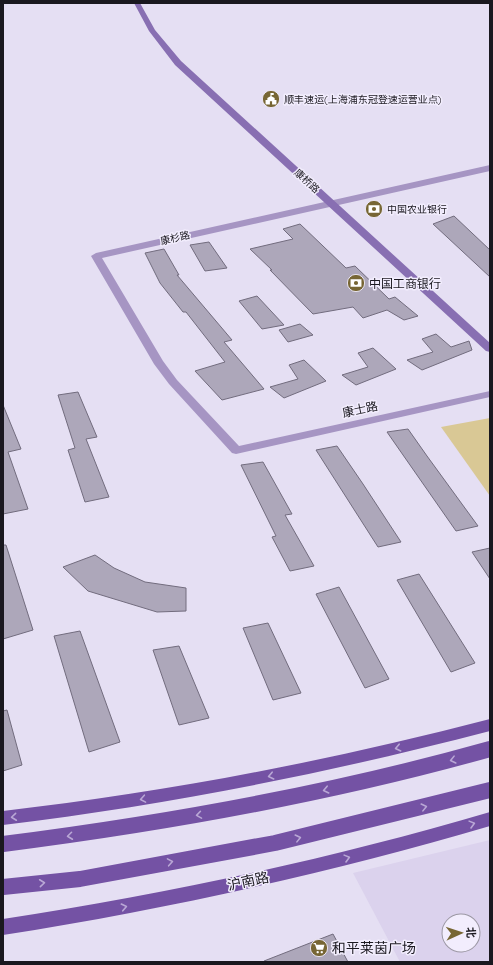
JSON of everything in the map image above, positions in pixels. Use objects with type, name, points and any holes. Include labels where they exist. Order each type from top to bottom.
[{"type":"main road","name":"康桥路","points":[[137,3],[152,31],[178,63],[490,349]]},
{"type":"main road","points":[[3,818],[78,810],[263,778],[490,725]]},
{"type":"main road","points":[[3,844],[77,835],[266,804],[455,759],[490,749]]},
{"type":"main road","points":[[3,887],[80,879],[275,843],[490,790]]},
{"type":"main road","name":"沪南路","points":[[3,926],[86,914],[296,871],[490,819]]},
{"type":"street","name":"康杉路","points":[[236,450],[173,382],[158,362],[96,256],[490,168]]},
{"type":"street","name":"康士路","points":[[236,450],[490,394]]},
{"type":"shaded area","points":[[490,418],[490,496],[441,427]]},
{"type":"shaded area","points":[[490,840],[490,962],[400,962],[353,873]]},
{"type":"building","points":[[454,216],[490,250],[490,277],[433,224]]},
{"type":"building","points":[[300,224],[346,268],[355,266],[389,299],[395,297],[418,316],[404,320],[387,310],[363,318],[353,307],[313,314],[250,249],[293,239],[283,229]]},
{"type":"building","points":[[209,242],[227,268],[205,271],[190,245]]},
{"type":"building","points":[[164,249],[179,275],[177,275],[232,340],[224,342],[264,389],[222,400],[195,371],[225,362],[186,312],[183,312],[160,283],[145,253]]},
{"type":"building","points":[[257,296],[284,325],[262,329],[239,301]]},
{"type":"building","points":[[300,324],[313,335],[288,342],[279,330]]},
{"type":"building","points":[[436,334],[451,347],[469,341],[472,350],[422,370],[407,360],[433,352],[422,339]]},
{"type":"building","points":[[373,348],[396,369],[356,385],[342,375],[368,367],[358,353]]},
{"type":"building","points":[[304,360],[326,381],[284,398],[270,387],[298,379],[289,365]]},
{"type":"building","points":[[78,392],[97,437],[86,439],[109,497],[85,502],[68,450],[75,448],[58,395]]},
{"type":"building","points":[[3,405],[21,449],[8,452],[28,509],[3,514]]},
{"type":"building","points":[[408,429],[478,526],[456,531],[387,432]]},
{"type":"building","points":[[337,446],[401,542],[378,547],[316,450]]},
{"type":"building","points":[[263,462],[292,514],[285,515],[314,566],[290,571],[272,537],[276,536],[241,465]]},
{"type":"building","points":[[3,545],[6,545],[33,630],[3,639]]},
{"type":"building","points":[[490,548],[490,579],[472,552]]},
{"type":"building","points":[[95,555],[114,568],[145,582],[186,588],[186,611],[157,612],[88,591],[63,567]]},
{"type":"building","points":[[419,574],[475,663],[451,672],[397,580]]},
{"type":"building","points":[[339,587],[389,679],[365,688],[316,594]]},
{"type":"building","points":[[268,623],[301,693],[273,700],[243,628]]},
{"type":"building","points":[[80,631],[120,742],[89,752],[54,636]]},
{"type":"building","points":[[179,646],[209,718],[179,725],[153,650]]},
{"type":"building","points":[[7,710],[22,765],[3,771],[3,711]]},
{"type":"building","name":"和平莱茵广场","points":[[333,934],[348,962],[264,962],[264,961]]},
{"type":"place","name":"顺丰速运(上海浦东冠登速运营业点)","points":[[271,99]]},
{"type":"place","name":"中国农业银行","points":[[374,209]]},
{"type":"place","name":"中国工商银行","points":[[356,283]]},
{"type":"place","name":"和平莱茵广场","points":[[319,948]]}]
